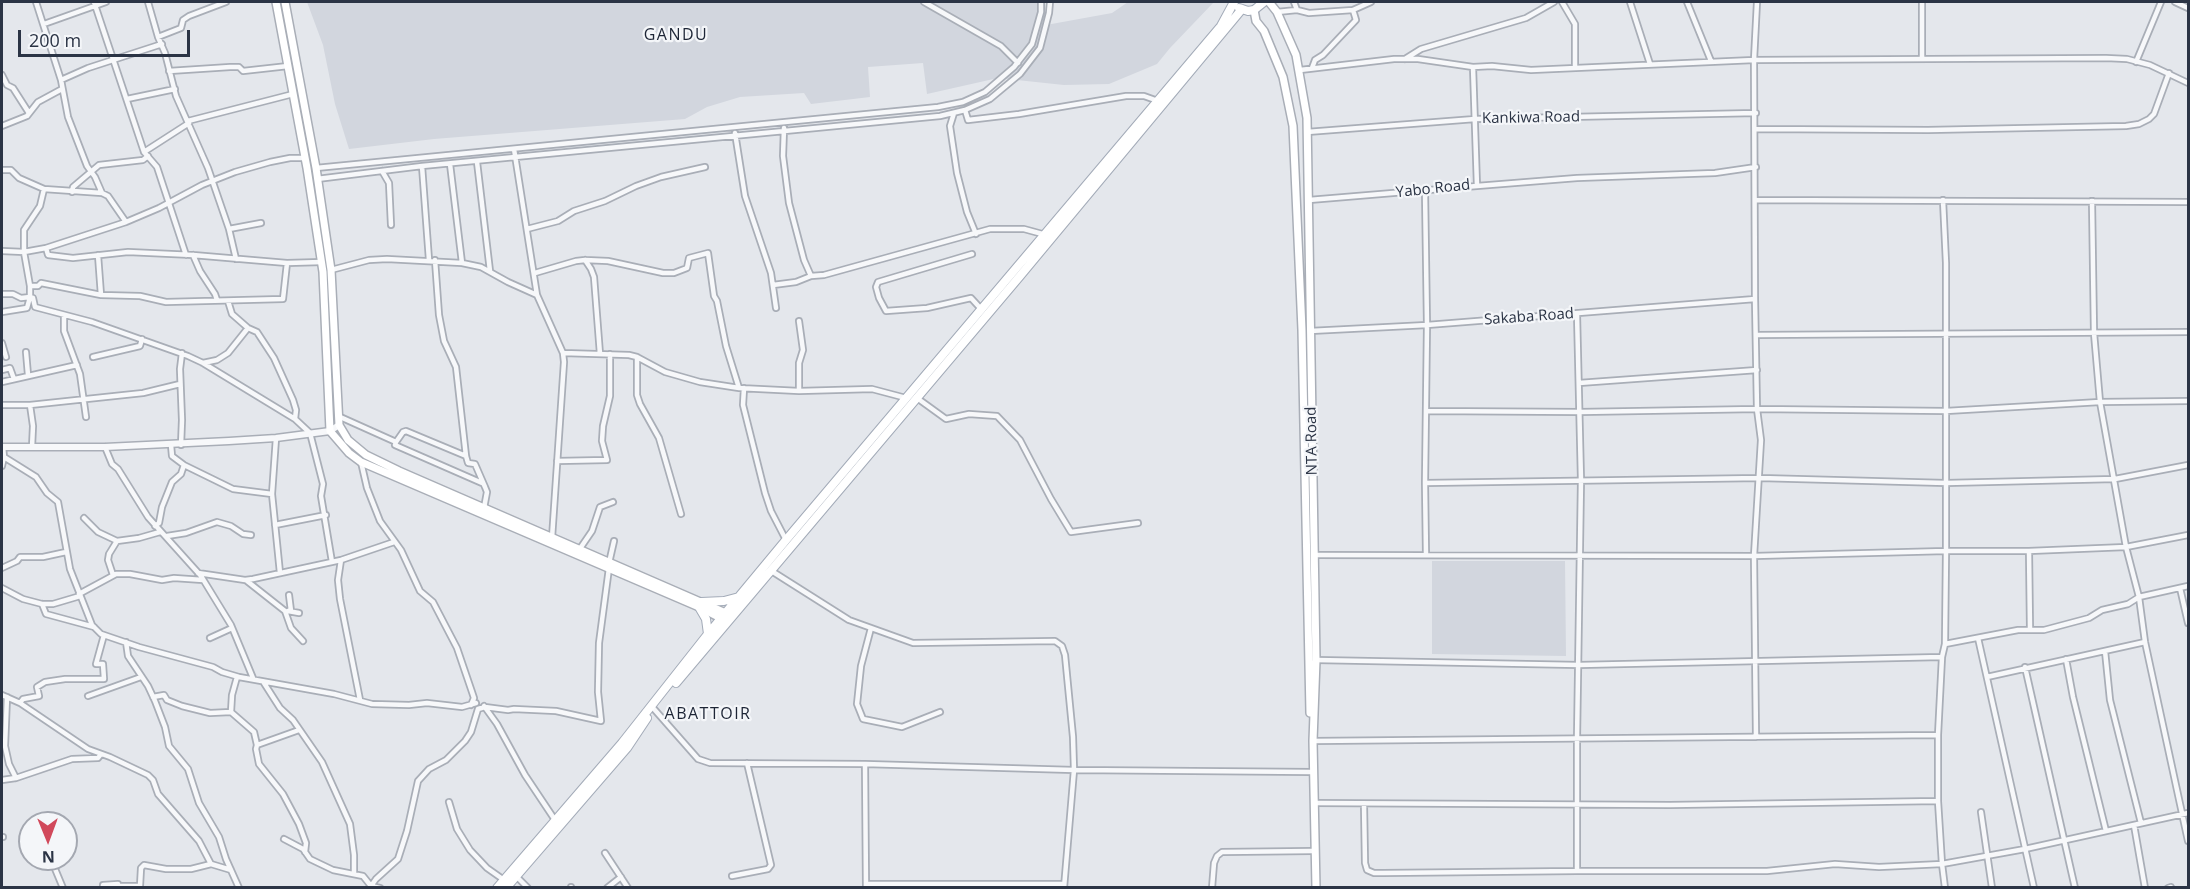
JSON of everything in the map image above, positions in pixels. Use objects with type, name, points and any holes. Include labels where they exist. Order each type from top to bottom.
[{"type":"main road","points":[[276,2],[322,262],[330,431],[349,453],[361,462],[727,617]]},
{"type":"main road","points":[[285,2],[316,168],[331,270],[339,421],[348,440],[366,455],[579,550],[609,566]]},
{"type":"main road","points":[[505,884],[555,820],[622,743],[708,634],[727,617],[740,596],[786,540],[1221,26],[1234,2],[1242,9],[1254,10],[1264,2]]},
{"type":"main road","name":"NTA Road","points":[[1269,2],[1277,12],[1296,55],[1300,70],[1307,132],[1316,660],[1313,741],[1314,888]]},
{"type":"main road","points":[[497,888],[517,877],[627,748],[654,709],[727,617],[770,570],[916,398],[1242,9]]},
{"type":"main road","name":"NTA Road","points":[[1254,10],[1256,21],[1264,31],[1283,77],[1293,126],[1302,330],[1314,888]]},
{"type":"main road","points":[[700,605],[740,596]]},
{"type":"main road","points":[[700,605],[706,619],[708,634]]},
{"type":"street","points":[[36,2],[61,80],[68,117],[90,172],[95,177],[102,193]]},
{"type":"street","points":[[44,24],[94,4],[106,2]]},
{"type":"street","points":[[148,2],[180,106],[189,122],[229,229],[236,259]]},
{"type":"street","points":[[158,38],[181,28],[183,20],[189,16],[226,2]]},
{"type":"street","points":[[924,2],[1001,46],[1018,63]]},
{"type":"street","points":[[307,168],[938,107],[963,102],[985,92],[1018,63],[1032,44],[1041,12],[1041,2]]},
{"type":"street","points":[[309,180],[422,166],[954,113],[990,99],[1020,74],[1040,48],[1050,2]]},
{"type":"street","points":[[1294,2],[1297,10]]},
{"type":"street","points":[[1277,12],[1297,10],[1309,13],[1353,10],[1371,2]]},
{"type":"street","points":[[1406,59],[1430,46],[1527,18],[1554,2]]},
{"type":"street","points":[[1562,2],[1575,24],[1575,68]]},
{"type":"street","points":[[1630,2],[1650,64]]},
{"type":"street","points":[[1687,2],[1711,61]]},
{"type":"street","points":[[1756,737],[1754,556],[1761,440],[1757,409],[1755,299],[1754,60],[1757,2]]},
{"type":"street","points":[[1922,2],[1922,59]]},
{"type":"street","points":[[2136,62],[2161,2]]},
{"type":"street","points":[[2175,2],[2188,8]]},
{"type":"street","points":[[94,4],[146,154],[158,167],[186,255]]},
{"type":"street","points":[[1312,68],[1315,60],[1323,55],[1356,20],[1353,10]]},
{"type":"street","points":[[61,80],[162,44]]},
{"type":"street","points":[[1300,70],[1406,59],[1473,67],[1492,66],[1531,70],[1754,60],[2108,58],[2136,62],[2169,73],[2188,84]]},
{"type":"street","points":[[169,71],[237,67],[243,71],[288,66]]},
{"type":"street","name":"Yabo Road","points":[[1309,200],[1477,186],[1473,67]]},
{"type":"street","points":[[1756,129],[1928,130],[2127,126],[2139,124],[2154,114],[2169,73]]},
{"type":"street","points":[[2,75],[28,113]]},
{"type":"street","points":[[2,126],[27,116],[38,102],[62,89]]},
{"type":"street","points":[[128,99],[175,89]]},
{"type":"street","points":[[72,192],[73,187],[102,164],[143,160],[146,154],[189,122],[293,94]]},
{"type":"street","points":[[965,110],[968,120],[1126,96],[1144,96],[1158,101]]},
{"type":"street","points":[[954,113],[950,126],[957,173],[967,212],[976,234]]},
{"type":"street","name":"Kankiwa Road","points":[[1307,132],[1475,119],[1756,113]]},
{"type":"street","points":[[784,122],[783,156],[789,203],[798,241],[811,276]]},
{"type":"street","points":[[734,127],[745,196],[771,273],[776,308]]},
{"type":"street","points":[[514,149],[537,295],[563,353],[552,538]]},
{"type":"street","points":[[2,251],[24,252],[46,248],[126,222],[211,181],[270,162],[305,158]]},
{"type":"street","points":[[477,162],[490,271]]},
{"type":"street","points":[[450,164],[462,263]]},
{"type":"street","points":[[422,166],[429,260]]},
{"type":"street","points":[[527,229],[558,221],[574,211],[605,201],[661,177],[705,167]]},
{"type":"street","points":[[1477,186],[1577,177],[1682,175],[1756,167]]},
{"type":"street","points":[[2,170],[11,170],[19,178],[44,189],[102,193],[108,196],[126,222]]},
{"type":"street","points":[[382,171],[389,183],[391,225]]},
{"type":"street","points":[[2,312],[27,308],[30,286],[24,252],[24,230],[40,206],[44,189]]},
{"type":"street","points":[[1425,191],[1426,555]]},
{"type":"street","points":[[1756,200],[2188,202]]},
{"type":"street","points":[[1942,200],[1946,263],[1946,551],[1945,644],[1942,657],[1938,735],[1938,801],[1945,888]]},
{"type":"street","points":[[2092,201],[2094,333],[2100,402],[2126,548],[2139,597],[2145,642],[2186,813],[2188,841]]},
{"type":"street","points":[[229,229],[261,223]]},
{"type":"street","points":[[773,285],[824,275],[990,229],[1024,228],[1046,234]]},
{"type":"street","points":[[46,248],[48,255],[73,258],[128,252],[287,263],[322,262]]},
{"type":"street","points":[[535,273],[585,260],[608,261],[663,273],[674,273],[687,268],[688,258],[708,253],[714,296],[726,346],[741,388],[743,405],[765,493],[771,511],[786,540]]},
{"type":"street","points":[[972,254],[878,282],[876,287],[886,311],[927,308],[970,298],[982,310]]},
{"type":"street","points":[[98,255],[101,295]]},
{"type":"street","points":[[193,255],[217,300]]},
{"type":"street","points":[[331,270],[369,260],[435,260],[462,263],[490,271],[537,295]]},
{"type":"street","points":[[435,260],[438,315],[444,341],[456,367],[466,456],[468,463],[475,464],[487,492],[484,508]]},
{"type":"street","points":[[585,260],[594,277],[600,354]]},
{"type":"street","points":[[30,286],[38,286],[41,283],[101,295],[140,296],[166,302],[283,299],[287,263]]},
{"type":"street","points":[[2,294],[30,297],[33,298],[35,307],[92,322],[182,353],[203,363],[295,419],[310,433],[323,484],[321,495],[332,562]]},
{"type":"street","name":"Sakaba Road","points":[[1302,330],[1427,325],[1755,299]]},
{"type":"street","points":[[228,301],[232,314],[263,339],[278,365],[293,400],[296,410],[295,419]]},
{"type":"street","points":[[1577,314],[1581,480],[1576,739],[1577,871]]},
{"type":"street","points":[[64,315],[64,331],[77,364],[85,400],[86,417]]},
{"type":"street","points":[[799,321],[803,350],[799,391]]},
{"type":"street","points":[[203,363],[217,360],[228,353],[248,328]]},
{"type":"street","points":[[1757,335],[2188,332]]},
{"type":"street","points":[[93,357],[140,346],[142,339]]},
{"type":"street","points":[[2,343],[6,357]]},
{"type":"street","points":[[26,352],[28,375]]},
{"type":"street","points":[[181,444],[183,420],[180,369],[182,353]]},
{"type":"street","points":[[563,353],[637,357],[665,372],[700,382],[741,388],[799,391],[873,389],[906,398]]},
{"type":"street","points":[[557,461],[607,460],[602,441],[610,396],[610,354]]},
{"type":"street","points":[[637,357],[640,404],[659,438],[681,514]]},
{"type":"street","points":[[2,382],[77,364]]},
{"type":"street","points":[[2,370],[10,368],[14,379]]},
{"type":"street","points":[[1580,383],[1756,370]]},
{"type":"street","points":[[2,405],[85,400],[151,392],[180,384]]},
{"type":"street","points":[[916,398],[946,419],[976,414],[997,416],[1020,440],[1071,532],[1138,523]]},
{"type":"street","points":[[1426,411],[1580,412],[1757,409],[1946,411],[2100,402],[2188,401]]},
{"type":"street","points":[[30,405],[33,426],[32,447]]},
{"type":"street","points":[[2,466],[4,450],[2,447],[171,445],[276,438],[330,431],[339,421],[396,442],[395,445],[482,483]]},
{"type":"street","points":[[396,442],[406,431],[466,456]]},
{"type":"street","points":[[276,438],[272,494],[280,573]]},
{"type":"street","points":[[171,445],[172,456],[184,465],[233,489],[272,494]]},
{"type":"street","points":[[105,447],[112,464],[118,469],[155,526],[167,536],[203,580],[232,628],[253,678]]},
{"type":"street","points":[[4,457],[36,477],[46,492],[56,500],[66,552],[80,595],[94,627]]},
{"type":"street","points":[[361,462],[371,501],[380,521],[401,550],[420,591],[433,602],[445,624],[463,664],[474,702]]},
{"type":"street","points":[[155,526],[159,523],[162,507],[172,482],[181,474],[184,465]]},
{"type":"street","points":[[1425,483],[1760,478],[1946,483],[2115,479],[2188,465]]},
{"type":"street","points":[[579,550],[592,531],[600,507],[613,502]]},
{"type":"street","points":[[275,525],[326,515]]},
{"type":"street","points":[[84,518],[98,531],[117,541],[160,532]]},
{"type":"street","points":[[167,536],[186,533],[217,522],[231,526],[243,534],[251,535]]},
{"type":"street","points":[[1314,555],[1754,556],[2029,551],[2126,548],[2188,535]]},
{"type":"street","points":[[113,575],[108,560],[117,541]]},
{"type":"street","points":[[42,604],[45,614],[94,627],[104,635],[197,662],[237,677],[253,678],[384,706],[427,703],[462,707],[474,702],[485,707],[556,711],[601,721],[598,692],[599,643],[614,541]]},
{"type":"street","points":[[198,573],[245,580],[341,560],[394,542]]},
{"type":"street","points":[[2029,551],[2030,629]]},
{"type":"street","points":[[2,568],[17,561],[20,557],[51,556],[66,552]]},
{"type":"street","points":[[341,560],[338,580],[340,599],[360,700]]},
{"type":"street","points":[[770,570],[849,620],[914,643],[1055,641],[1062,646],[1065,655],[1073,737],[1074,770],[1064,886],[866,886],[865,764]]},
{"type":"street","points":[[2,588],[23,599],[42,604],[53,604],[80,595],[113,575],[130,574],[162,580],[174,578],[203,580]]},
{"type":"street","points":[[245,580],[288,611],[299,613]]},
{"type":"street","points":[[1945,644],[2018,630],[2044,630],[2089,618],[2102,610],[2128,604],[2139,597],[2188,586]]},
{"type":"street","points":[[2180,588],[2188,623]]},
{"type":"street","points":[[289,595],[288,611],[291,628],[303,641]]},
{"type":"street","points":[[210,638],[232,628]]},
{"type":"street","points":[[871,628],[861,666],[857,704],[863,719],[902,727],[940,712]]},
{"type":"street","points":[[20,703],[23,699],[39,696],[37,687],[45,682],[65,679],[104,679],[103,664],[96,664],[104,635]]},
{"type":"street","points":[[1978,638],[2034,888]]},
{"type":"street","points":[[126,642],[128,656],[153,697],[165,727],[169,746],[188,769],[199,803],[219,837],[239,888]]},
{"type":"street","points":[[1987,677],[2145,642]]},
{"type":"street","points":[[2105,651],[2110,700],[2141,823]]},
{"type":"street","points":[[1316,660],[1579,665],[1942,657]]},
{"type":"street","points":[[2066,659],[2073,698],[2106,831]]},
{"type":"street","points":[[2025,667],[2075,888]]},
{"type":"street","points":[[88,696],[141,677]]},
{"type":"street","points":[[231,712],[232,695],[237,677]]},
{"type":"street","points":[[264,682],[279,708],[293,720],[322,762],[350,824],[354,873]]},
{"type":"street","points":[[153,697],[164,694],[167,700],[182,706],[210,713],[231,712],[254,732],[259,764],[284,794],[306,843],[305,852]]},
{"type":"street","points":[[16,778],[9,764],[5,746],[4,696],[20,703],[88,749],[140,771],[153,780],[158,794],[199,841],[211,864]]},
{"type":"street","points":[[485,707],[525,776],[555,820]]},
{"type":"street","points":[[371,886],[398,859],[418,781],[429,770],[446,760],[465,741],[471,732],[478,709],[485,707]]},
{"type":"street","points":[[654,709],[698,759],[710,763],[1311,772]]},
{"type":"street","points":[[257,746],[299,729]]},
{"type":"street","points":[[1313,741],[1938,735]]},
{"type":"street","points":[[2,780],[16,778],[72,759],[98,758],[100,754]]},
{"type":"street","points":[[732,876],[768,869],[771,865],[747,763]]},
{"type":"street","points":[[1314,803],[1680,805],[1938,801]]},
{"type":"street","points":[[449,802],[457,829],[470,850],[505,884]]},
{"type":"street","points":[[1364,804],[1365,862],[1367,870],[1374,873],[1767,871],[1835,864],[1879,867],[1942,864],[2025,849],[2064,838],[2186,813]]},
{"type":"street","points":[[1981,812],[1992,888]]},
{"type":"street","points":[[2134,825],[2145,888]]},
{"type":"street","points":[[284,839],[305,852],[310,859],[333,870],[363,876],[371,886],[381,888]]},
{"type":"street","points":[[1212,888],[1214,863],[1222,852],[1312,850]]},
{"type":"street","points":[[605,853],[628,888]]},
{"type":"street","points":[[103,888],[103,885],[140,886],[141,868],[144,865],[191,869],[211,864],[231,871]]},
{"type":"street","points":[[56,871],[63,888]]},
{"type":"street","points":[[517,877],[528,888]]},
{"type":"street","points":[[607,888],[621,877]]},
{"type":"shaded area","points":[[307,2],[1042,2],[1046,25],[1112,13],[1128,2],[1214,2],[1157,64],[1109,84],[1064,85],[998,78],[927,94],[923,63],[868,67],[870,97],[811,104],[804,93],[740,97],[707,107],[685,119],[434,139],[349,149],[335,104],[323,45]]},
{"type":"shaded area","points":[[1432,561],[1565,561],[1566,656],[1432,654]]},
{"type":"district","name":"GANDU","points":[[676,35]]},
{"type":"district","name":"ABATTOIR","points":[[708,714]]}]
